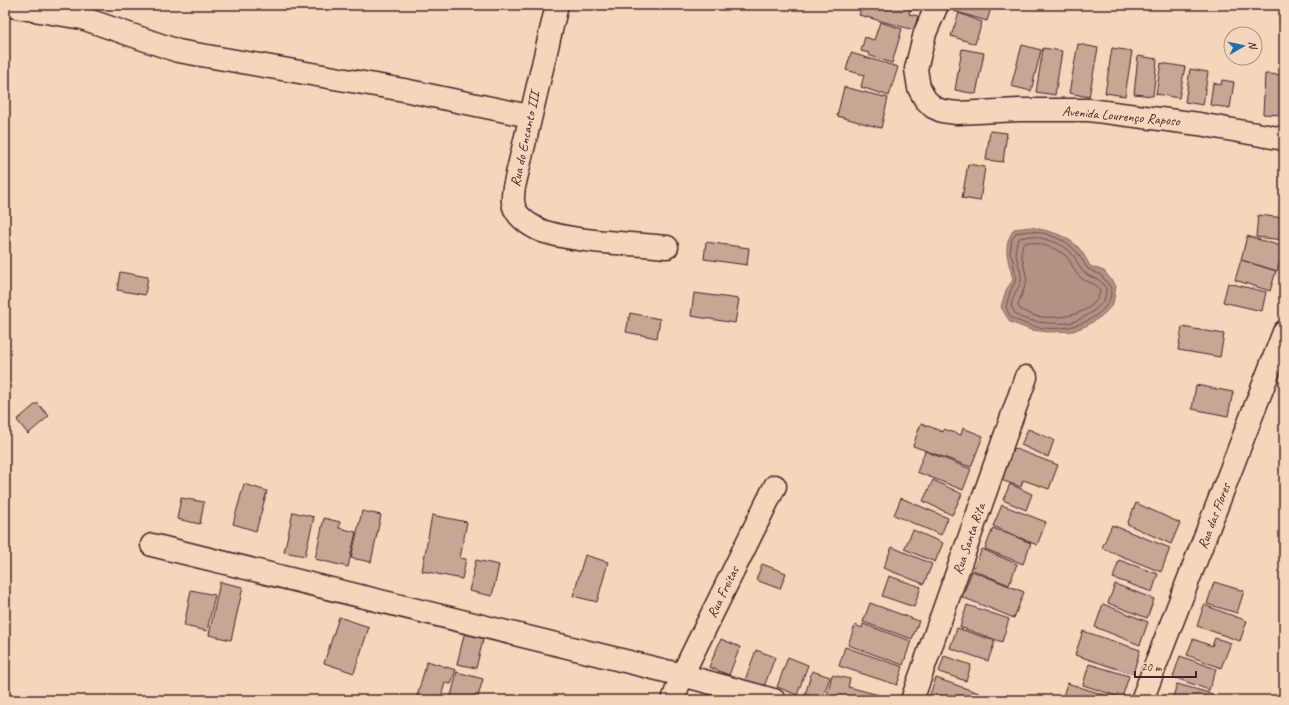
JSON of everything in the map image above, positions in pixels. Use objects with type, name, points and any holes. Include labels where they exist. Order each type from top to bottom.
[{"type":"street","points":[[9,5],[82,18],[178,51],[404,90],[529,116]]},
{"type":"street","name":"Rua do Encanto III","points":[[557,5],[529,116],[514,187],[513,202],[516,212],[534,227],[544,232],[599,241],[667,247]]},
{"type":"street","name":"Avenida Lourenço Raposo","points":[[936,5],[918,58],[916,69],[919,88],[925,99],[933,107],[942,111],[1089,110],[1199,124],[1284,139]]},
{"type":"street","name":"Rua das Flores","points":[[1142,700],[1275,382],[1284,332]]},
{"type":"street","name":"Rua Santa Rita","points":[[912,700],[1026,377]]},
{"type":"street","name":"Rua Freitas","points":[[673,700],[682,674],[775,486]]},
{"type":"street","points":[[152,545],[682,674],[774,700]]},
{"type":"water","points":[[1031,227],[1063,236],[1068,239],[1079,248],[1090,266],[1104,271],[1116,286],[1113,304],[1103,315],[1088,325],[1073,331],[1049,332],[1031,330],[1010,322],[1001,307],[1006,290],[1013,280],[1007,254],[1008,242],[1014,229]]},
{"type":"building","points":[[862,5],[912,6],[909,14],[918,16],[914,30],[859,15]]},
{"type":"building","points":[[954,5],[992,5],[987,21],[953,11]]},
{"type":"building","points":[[959,13],[982,22],[975,44],[951,36]]},
{"type":"building","points":[[880,22],[902,29],[892,63],[868,55],[869,53],[861,51],[865,37],[874,40]]},
{"type":"building","points":[[1078,44],[1098,48],[1089,97],[1069,93]]},
{"type":"building","points":[[1022,45],[1041,50],[1031,91],[1011,86]]},
{"type":"building","points":[[1043,48],[1062,51],[1055,95],[1036,92]]},
{"type":"building","points":[[1112,48],[1132,51],[1125,96],[1105,93]]},
{"type":"building","points":[[962,49],[984,53],[976,94],[955,90]]},
{"type":"building","points":[[851,53],[898,67],[889,96],[861,87],[864,75],[846,70]]},
{"type":"building","points":[[1138,56],[1157,59],[1153,96],[1134,94]]},
{"type":"building","points":[[1161,63],[1185,67],[1179,98],[1156,94]]},
{"type":"building","points":[[1190,69],[1208,72],[1203,105],[1185,102]]},
{"type":"building","points":[[1265,74],[1284,75],[1283,115],[1263,114]]},
{"type":"building","points":[[1222,80],[1234,82],[1230,108],[1210,105],[1213,83],[1221,85]]},
{"type":"building","points":[[844,87],[888,98],[881,128],[837,116]]},
{"type":"building","points":[[990,131],[1007,133],[1003,162],[986,160]]},
{"type":"building","points":[[968,164],[985,167],[980,201],[962,198]]},
{"type":"building","points":[[1258,215],[1284,218],[1284,240],[1256,237]]},
{"type":"building","points":[[1247,236],[1284,247],[1277,271],[1241,260]]},
{"type":"building","points":[[706,242],[749,248],[747,265],[704,259]]},
{"type":"building","points":[[1241,260],[1276,271],[1270,291],[1235,280]]},
{"type":"building","points":[[120,272],[148,277],[145,295],[117,290]]},
{"type":"building","points":[[1228,283],[1266,292],[1262,311],[1223,302]]},
{"type":"building","points":[[694,293],[739,299],[735,323],[691,316]]},
{"type":"building","points":[[630,313],[660,319],[657,338],[626,332]]},
{"type":"building","points":[[1182,327],[1224,334],[1220,357],[1178,350]]},
{"type":"building","points":[[1196,385],[1233,392],[1228,416],[1192,409]]},
{"type":"building","points":[[37,403],[49,416],[28,434],[17,420]]},
{"type":"building","points":[[921,423],[943,432],[944,429],[961,435],[963,428],[983,436],[971,467],[913,446]]},
{"type":"building","points":[[1028,429],[1054,440],[1048,457],[1021,445]]},
{"type":"building","points":[[1013,448],[1058,465],[1049,489],[1023,480],[1021,487],[1001,480]]},
{"type":"building","points":[[925,451],[971,469],[963,490],[917,472]]},
{"type":"building","points":[[933,480],[962,494],[952,515],[923,501]]},
{"type":"building","points":[[244,484],[267,491],[256,531],[233,524]]},
{"type":"building","points":[[1010,484],[1032,494],[1026,510],[1003,500]]},
{"type":"building","points":[[181,498],[204,502],[200,524],[177,519]]},
{"type":"building","points":[[901,498],[948,518],[941,535],[894,515]]},
{"type":"building","points":[[1136,503],[1180,523],[1171,544],[1127,524]]},
{"type":"building","points":[[1002,505],[1046,522],[1037,545],[993,526]]},
{"type":"building","points":[[362,511],[381,515],[371,562],[351,558]]},
{"type":"building","points":[[293,512],[314,517],[305,556],[284,552]]},
{"type":"building","points":[[432,515],[467,522],[460,558],[466,559],[462,579],[422,571]]},
{"type":"building","points":[[324,518],[340,522],[339,528],[356,532],[348,567],[315,559]]},
{"type":"building","points":[[1112,525],[1170,548],[1161,572],[1102,548]]},
{"type":"building","points":[[993,528],[1031,543],[1023,564],[985,549]]},
{"type":"building","points":[[913,530],[943,543],[935,562],[904,549]]},
{"type":"building","points":[[892,547],[932,564],[924,584],[883,568]]},
{"type":"building","points":[[982,549],[1017,564],[1009,585],[973,570]]},
{"type":"building","points":[[585,555],[608,562],[597,602],[573,596]]},
{"type":"building","points":[[476,560],[499,565],[492,596],[469,591]]},
{"type":"building","points":[[1119,560],[1158,574],[1152,592],[1113,578]]},
{"type":"building","points":[[762,564],[786,573],[780,589],[756,580]]},
{"type":"building","points":[[972,571],[1024,592],[1014,618],[962,597]]},
{"type":"building","points":[[889,576],[921,587],[914,607],[882,596]]},
{"type":"building","points":[[220,582],[243,587],[231,640],[209,635]]},
{"type":"building","points":[[1214,582],[1244,591],[1237,613],[1207,604]]},
{"type":"building","points":[[1115,584],[1154,599],[1147,618],[1108,603]]},
{"type":"building","points":[[191,590],[215,595],[207,631],[184,626]]},
{"type":"building","points":[[870,603],[919,621],[912,639],[863,622]]},
{"type":"building","points":[[1103,604],[1148,622],[1140,645],[1095,627]]},
{"type":"building","points":[[967,605],[1009,619],[1002,642],[960,627]]},
{"type":"building","points":[[1204,605],[1247,621],[1240,641],[1197,626]]},
{"type":"building","points":[[339,617],[369,627],[354,673],[324,663]]},
{"type":"building","points":[[863,624],[911,641],[903,665],[848,645],[855,625],[862,628]]},
{"type":"building","points":[[466,627],[485,632],[476,668],[457,664]]},
{"type":"building","points":[[957,628],[995,641],[988,661],[950,648]]},
{"type":"building","points":[[1083,631],[1140,650],[1133,674],[1075,655]]},
{"type":"building","points":[[1215,638],[1231,643],[1221,668],[1187,655],[1193,639],[1212,646]]},
{"type":"building","points":[[721,639],[740,647],[729,675],[709,667]]},
{"type":"building","points":[[845,647],[903,667],[897,685],[839,666]]},
{"type":"building","points":[[756,650],[775,657],[764,687],[745,680]]},
{"type":"building","points":[[944,656],[971,665],[966,681],[939,672]]},
{"type":"building","points":[[1180,656],[1216,669],[1209,690],[1173,677]]},
{"type":"building","points":[[788,657],[808,665],[797,695],[777,687]]},
{"type":"building","points":[[427,661],[456,670],[451,684],[445,683],[440,700],[416,700]]},
{"type":"building","points":[[1089,664],[1129,676],[1122,698],[1083,685]]},
{"type":"building","points":[[812,671],[830,677],[822,700],[805,695]]},
{"type":"building","points":[[457,672],[483,679],[477,700],[450,700]]},
{"type":"building","points":[[832,675],[850,679],[848,687],[891,698],[890,700],[826,700]]},
{"type":"building","points":[[936,678],[979,693],[977,700],[939,700],[929,697]]},
{"type":"building","points":[[1067,683],[1117,699],[1062,700]]},
{"type":"building","points":[[1177,684],[1213,694],[1211,700],[1172,700]]},
{"type":"building","points":[[702,696],[716,700],[701,700]]}]
